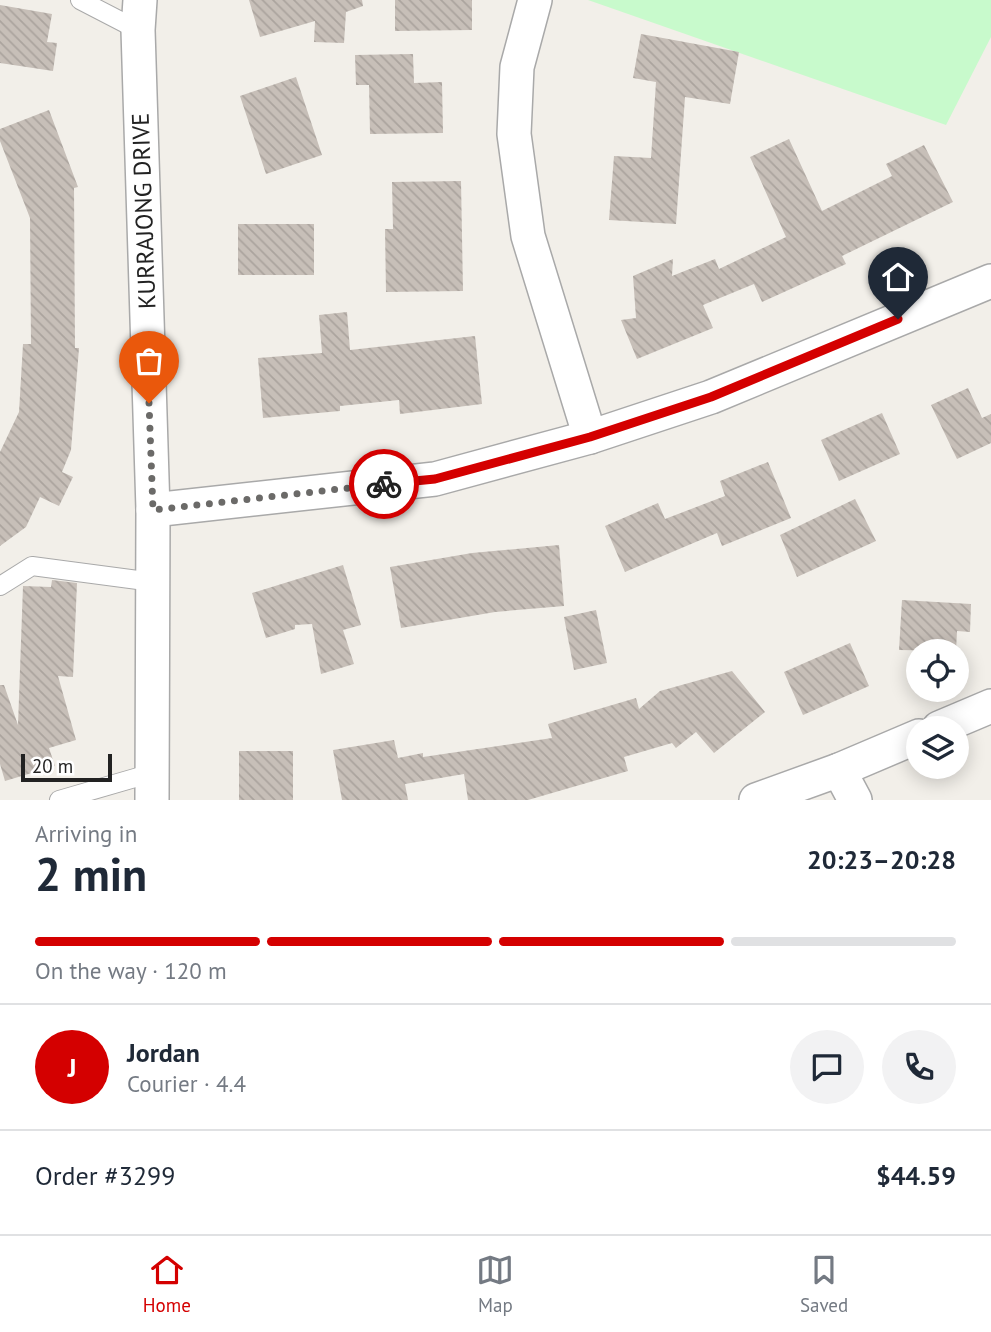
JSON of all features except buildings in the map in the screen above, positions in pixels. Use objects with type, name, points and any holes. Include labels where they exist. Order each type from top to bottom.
[{"type":"street","points":[[535,0],[517,67],[514,134],[528,236],[590,437]]},
{"type":"street","name":"KURRAJONG DRIVE","points":[[139,15],[153,510],[152,787]]},
{"type":"street","points":[[153,510],[435,479],[590,437],[711,397],[991,281]]},
{"type":"street","points":[[967,716],[991,706]]},
{"type":"street","points":[[756,800],[839,770],[906,742]]},
{"type":"street","points":[[839,770],[855,800]]},
{"type":"lane","points":[[80,0],[139,15]]},
{"type":"lane","points":[[0,586],[32,566],[153,582]]},
{"type":"lane","points":[[59,800],[152,787]]},
{"type":"green space","points":[[588,0],[991,0],[991,37],[946,125]]},
{"type":"way so far","points":[[149,403],[153,510],[384,484]]},
{"type":"route","points":[[384,484],[435,479],[590,437],[711,397],[898,319]]}]
